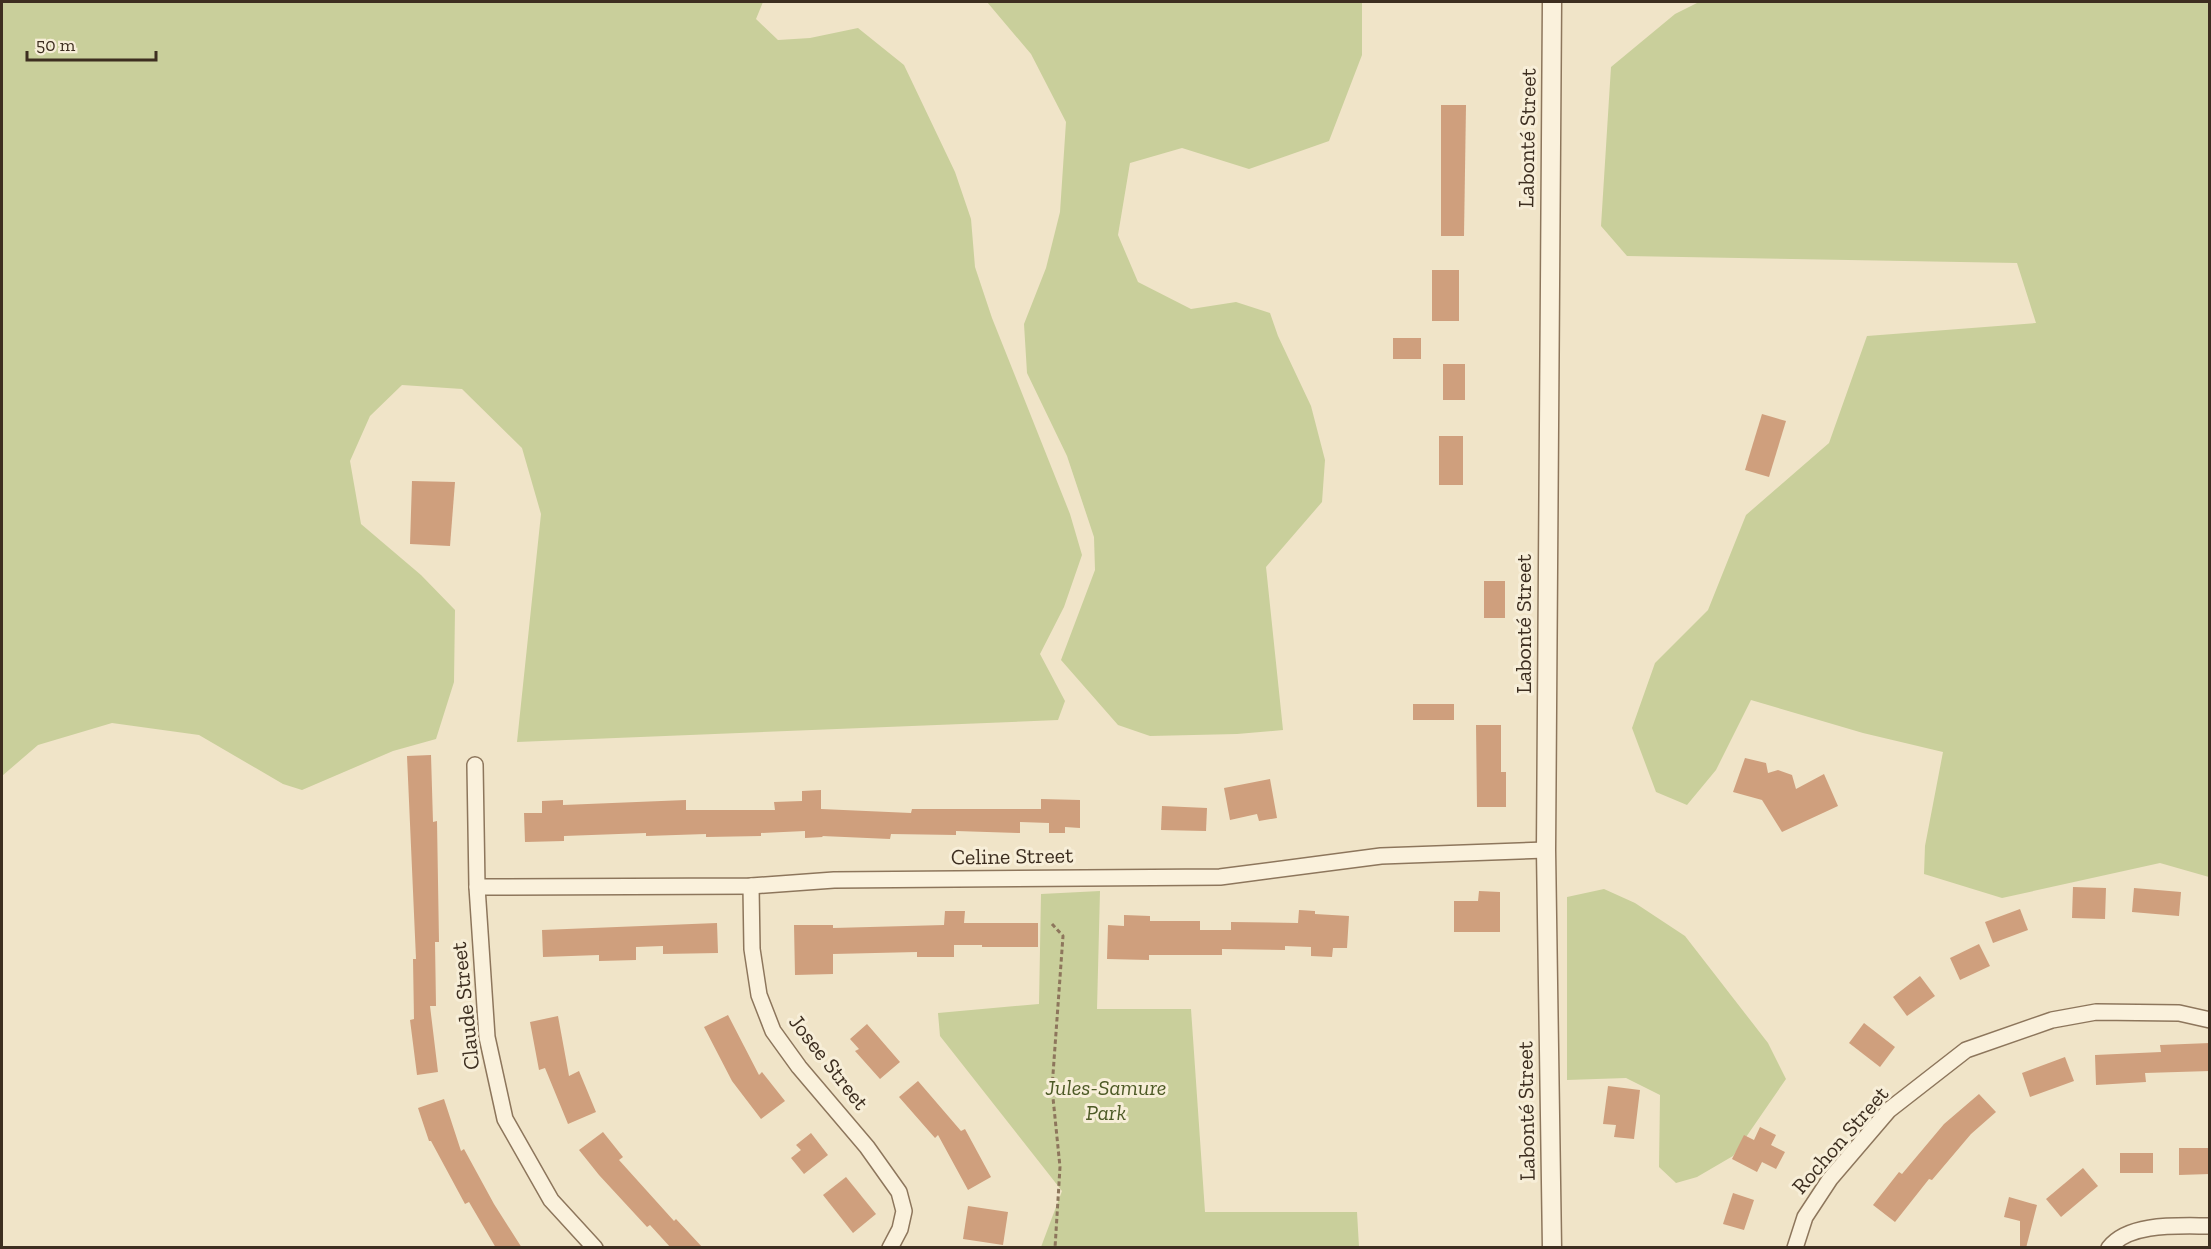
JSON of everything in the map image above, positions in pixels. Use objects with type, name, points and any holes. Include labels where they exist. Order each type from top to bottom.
[{"type":"street","name":"Labonté Street","points":[[1552,2],[1546,850],[1552,1248]]},
{"type":"street","name":"Claude Street","points":[[475,765],[477,887],[487,1037],[505,1119],[551,1200],[595,1248]]},
{"type":"street","name":"Celine Street","points":[[477,887],[751,886],[834,880],[1220,877],[1381,856],[1546,850]]},
{"type":"street","name":"Josee Street","points":[[751,886],[752,949],[759,995],[773,1031],[799,1067],[867,1147],[899,1192],[904,1211],[900,1229],[890,1248]]},
{"type":"street","name":"Rochon Street","points":[[1795,1248],[1805,1217],[1837,1171],[1889,1110],[1966,1050],[2052,1020],[2096,1012],[2179,1013],[2210,1020]]},
{"type":"street","points":[[2109,1248],[2114,1241],[2150,1226],[2210,1226]]},
{"type":"path","points":[[1052,924],[1063,936],[1052,1088],[1060,1167],[1055,1248]]},
{"type":"green space","points":[[2,2],[763,2],[756,19],[778,40],[810,38],[858,28],[904,65],[955,172],[971,219],[975,267],[992,318],[1070,514],[1082,555],[1064,607],[1040,654],[1065,701],[1058,720],[517,742],[541,514],[522,448],[462,389],[402,385],[370,416],[350,461],[361,524],[421,575],[455,610],[454,682],[436,739],[393,751],[302,790],[283,784],[199,735],[112,723],[38,745],[2,776]]},
{"type":"green space","points":[[987,2],[1362,2],[1362,55],[1329,141],[1249,169],[1182,148],[1130,163],[1118,235],[1138,282],[1191,309],[1236,302],[1270,313],[1278,336],[1311,406],[1325,460],[1322,502],[1266,567],[1283,730],[1237,734],[1150,736],[1118,725],[1061,660],[1095,570],[1094,537],[1067,456],[1027,373],[1024,324],[1046,268],[1060,212],[1066,122],[1031,54]]},
{"type":"green space","points":[[1699,2],[2209,2],[2209,877],[2160,863],[2002,898],[1924,874],[1925,846],[1943,752],[1863,733],[1751,700],[1716,770],[1687,805],[1656,792],[1632,728],[1655,663],[1708,610],[1746,515],[1829,443],[1867,336],[2036,323],[2017,263],[1627,256],[1601,226],[1611,67],[1675,14]]},
{"type":"green space","points":[[1604,889],[1635,903],[1685,936],[1768,1043],[1786,1079],[1733,1156],[1697,1177],[1676,1183],[1659,1167],[1660,1095],[1626,1078],[1567,1080],[1567,897]]},
{"type":"green space","name":"Jules-Samure Park","points":[[1100,891],[1097,1009],[1191,1009],[1205,1212],[1357,1212],[1359,1247],[1041,1247],[1062,1191],[940,1036],[938,1013],[1039,1004],[1041,894]]},
{"type":"building","points":[[1441,105],[1466,105],[1464,236],[1441,236]]},
{"type":"building","points":[[1432,270],[1459,270],[1459,321],[1432,321]]},
{"type":"building","points":[[1393,338],[1421,338],[1421,359],[1393,359]]},
{"type":"building","points":[[1443,364],[1465,364],[1465,400],[1443,400]]},
{"type":"building","points":[[1762,414],[1786,421],[1769,477],[1745,470]]},
{"type":"building","points":[[1439,436],[1463,436],[1463,485],[1439,485]]},
{"type":"building","points":[[412,481],[455,482],[450,546],[410,544]]},
{"type":"building","points":[[1484,581],[1505,581],[1505,618],[1484,618]]},
{"type":"building","points":[[1413,704],[1454,704],[1454,720],[1413,720]]},
{"type":"building","points":[[1476,725],[1501,725],[1501,772],[1506,772],[1506,807],[1477,807]]},
{"type":"building","points":[[431,755],[433,822],[437,821],[439,942],[435,942],[436,1006],[430,1006],[438,1072],[417,1075],[410,1020],[414,1019],[413,959],[416,959],[407,756]]},
{"type":"building","points":[[1745,758],[1766,763],[1768,773],[1778,770],[1792,775],[1796,789],[1824,774],[1838,806],[1782,832],[1762,800],[1733,792]]},
{"type":"building","points":[[1270,779],[1277,818],[1259,821],[1257,814],[1230,820],[1224,788]]},
{"type":"building","points":[[821,790],[821,809],[911,813],[912,809],[1041,809],[1041,799],[1080,800],[1080,828],[1065,827],[1065,833],[1049,833],[1049,823],[1020,822],[1020,833],[956,831],[956,835],[891,834],[890,839],[822,836],[805,838],[805,831],[761,833],[761,836],[706,837],[706,834],[646,836],[646,833],[564,836],[564,841],[525,842],[524,813],[542,813],[542,801],[563,800],[563,805],[686,800],[686,810],[775,810],[774,802],[802,801],[802,791]]},
{"type":"building","points":[[1162,806],[1207,808],[1206,831],[1161,830]]},
{"type":"building","points":[[2073,887],[2106,888],[2105,919],[2072,918]]},
{"type":"building","points":[[2134,888],[2181,892],[2179,916],[2132,912]]},
{"type":"building","points":[[1479,891],[1500,892],[1500,932],[1454,932],[1454,901],[1478,901]]},
{"type":"building","points":[[2020,909],[2028,930],[1993,943],[1985,922]]},
{"type":"building","points":[[1299,910],[1315,911],[1315,914],[1349,916],[1347,948],[1333,948],[1332,957],[1311,956],[1311,947],[1285,946],[1285,950],[1222,949],[1222,955],[1149,955],[1149,960],[1107,959],[1108,925],[1124,926],[1124,915],[1150,916],[1150,921],[1200,921],[1200,930],[1231,930],[1231,922],[1298,923]]},
{"type":"building","points":[[945,911],[965,911],[964,923],[1038,923],[1038,947],[954,945],[954,957],[917,957],[917,952],[833,954],[833,974],[795,975],[794,925],[833,925],[833,928],[944,925]]},
{"type":"building","points":[[717,923],[718,953],[663,954],[663,946],[636,947],[636,960],[599,961],[599,955],[543,957],[542,930]]},
{"type":"building","points":[[1979,944],[1990,966],[1960,980],[1950,958]]},
{"type":"building","points":[[1920,976],[1935,996],[1907,1016],[1893,997]]},
{"type":"building","points":[[728,1015],[759,1075],[762,1072],[785,1101],[761,1119],[732,1081],[704,1027]]},
{"type":"building","points":[[558,1016],[569,1076],[579,1071],[596,1112],[568,1124],[545,1068],[539,1070],[530,1022]]},
{"type":"building","points":[[1864,1023],[1895,1047],[1880,1067],[1849,1043]]},
{"type":"building","points":[[867,1024],[900,1062],[880,1079],[855,1051],[859,1049],[850,1039]]},
{"type":"building","points":[[2210,1043],[2210,1071],[2145,1073],[2146,1082],[2096,1085],[2095,1055],[2161,1052],[2160,1045]]},
{"type":"building","points":[[2065,1057],[2074,1081],[2030,1097],[2022,1073]]},
{"type":"building","points":[[918,1081],[961,1131],[965,1129],[991,1177],[968,1190],[938,1135],[935,1138],[899,1097]]},
{"type":"building","points":[[1608,1086],[1640,1090],[1634,1139],[1614,1137],[1616,1125],[1603,1124]]},
{"type":"building","points":[[1979,1094],[1996,1112],[1971,1134],[1932,1180],[1929,1179],[1895,1222],[1873,1205],[1899,1172],[1902,1174],[1944,1124]]},
{"type":"building","points":[[444,1099],[461,1151],[464,1149],[494,1204],[522,1248],[496,1248],[469,1202],[465,1204],[429,1141],[418,1108]]},
{"type":"building","points":[[1760,1127],[1776,1135],[1771,1145],[1785,1152],[1776,1169],[1762,1162],[1757,1172],[1732,1159],[1744,1135],[1754,1140]]},
{"type":"building","points":[[603,1132],[623,1157],[619,1160],[674,1221],[676,1219],[703,1248],[671,1248],[650,1225],[647,1227],[599,1175],[579,1150]]},
{"type":"building","points":[[811,1133],[828,1155],[804,1174],[791,1158],[801,1150],[796,1145]]},
{"type":"building","points":[[2179,1148],[2210,1148],[2210,1174],[2179,1175]]},
{"type":"building","points":[[2120,1153],[2153,1153],[2153,1173],[2120,1173]]},
{"type":"building","points":[[2083,1168],[2098,1186],[2061,1217],[2046,1199]]},
{"type":"building","points":[[846,1177],[876,1214],[853,1233],[823,1195]]},
{"type":"building","points":[[1733,1193],[1754,1200],[1744,1230],[1723,1224]]},
{"type":"building","points":[[2009,1197],[2037,1205],[2026,1248],[2020,1248],[2020,1221],[2004,1217]]},
{"type":"building","points":[[968,1206],[1008,1212],[1003,1245],[963,1239]]}]
